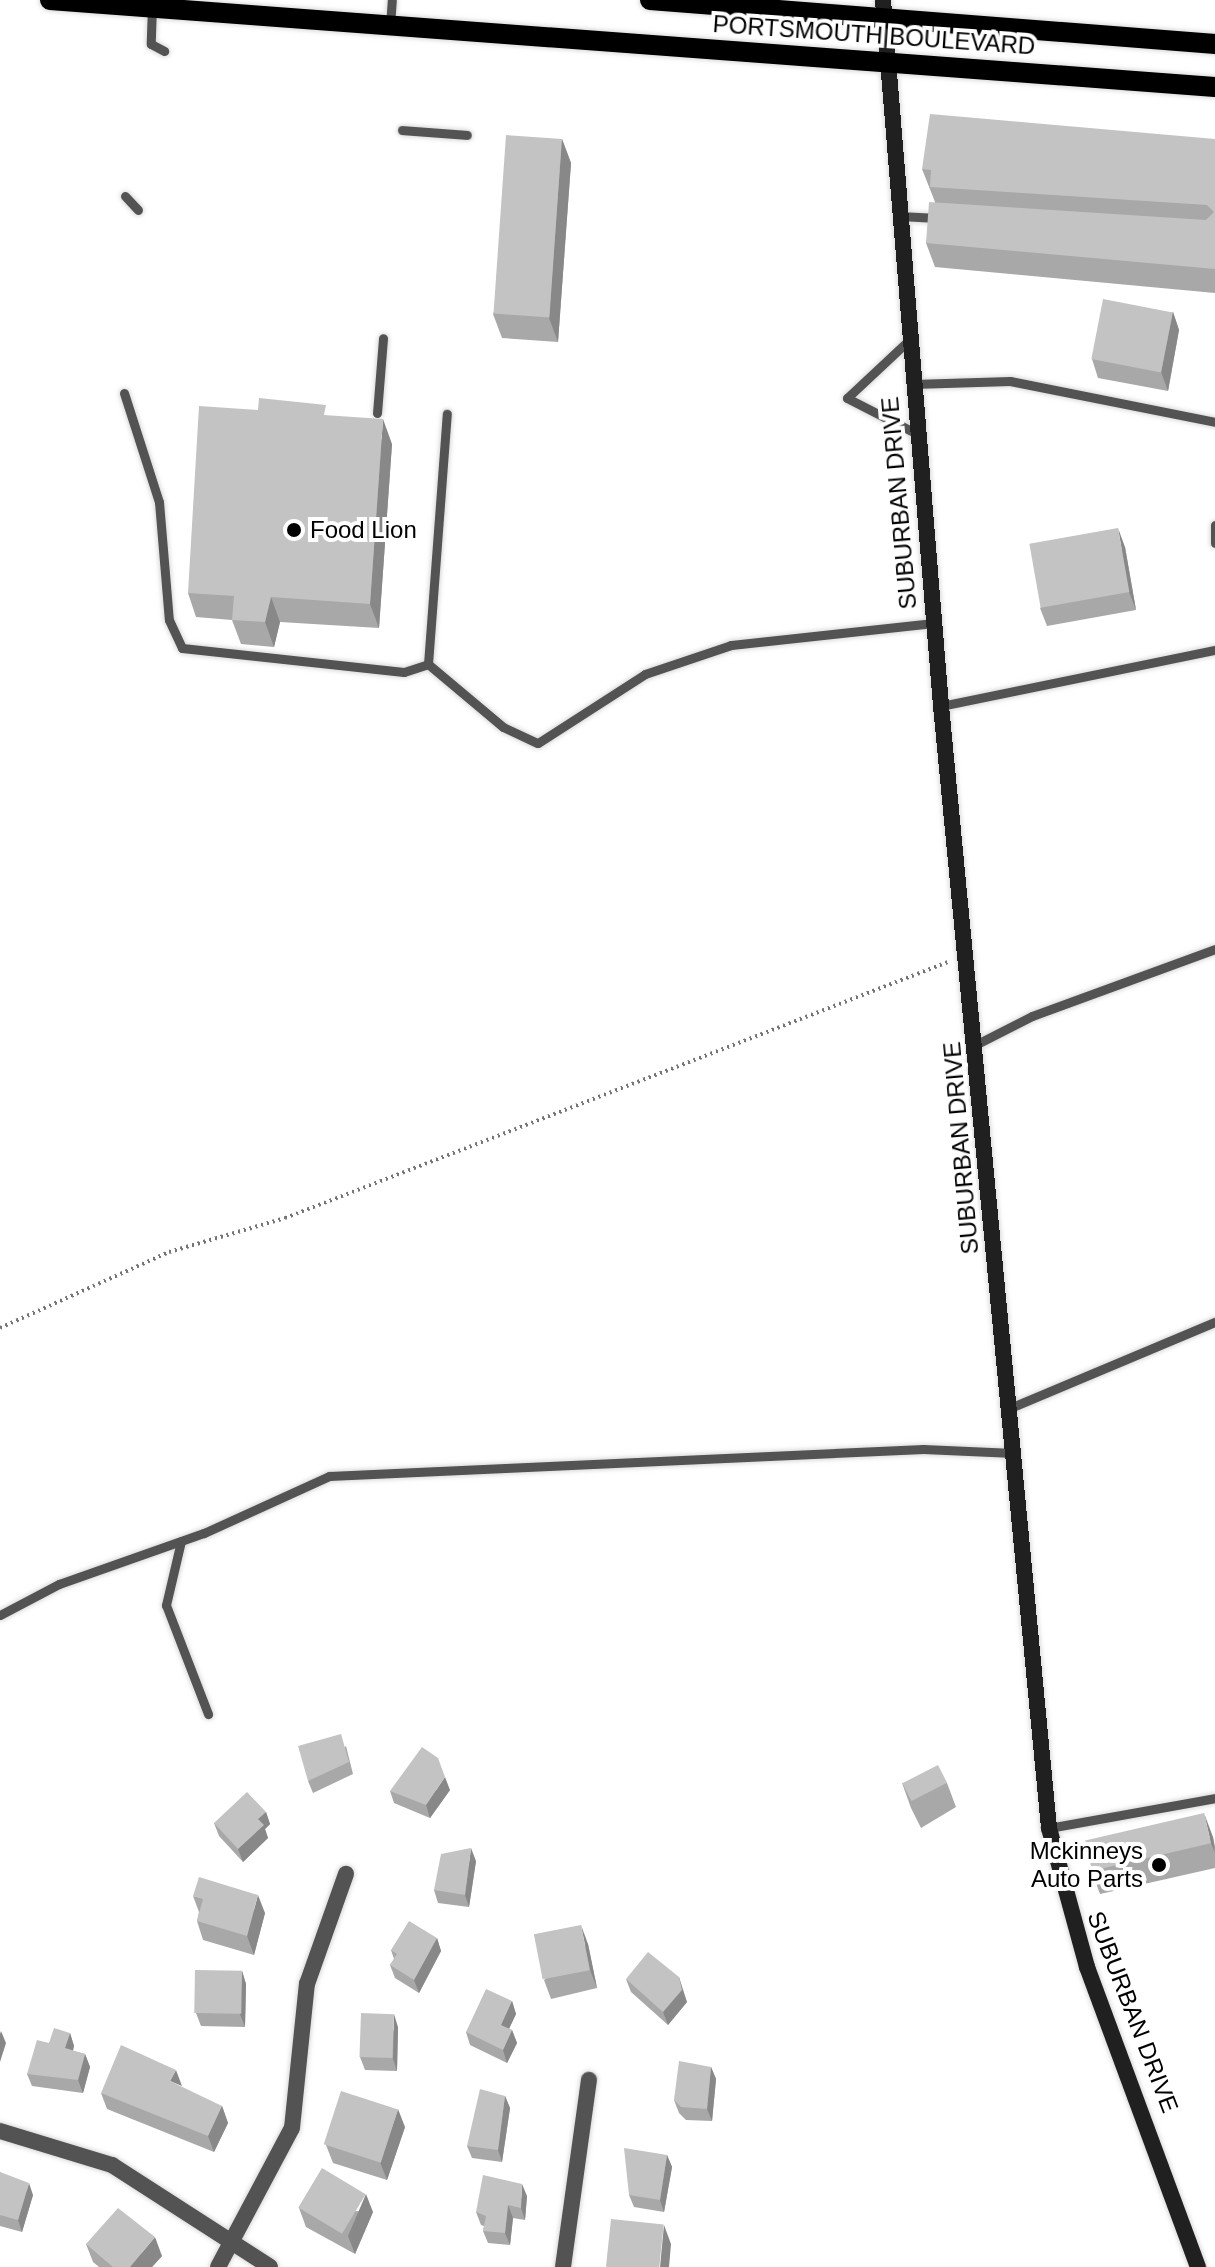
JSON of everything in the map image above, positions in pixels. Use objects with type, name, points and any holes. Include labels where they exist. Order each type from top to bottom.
[{"type":"main road","name":"PORTSMOUTH BOULEVARD","points":[[50,0],[152,4],[390,26],[1215,87]]},
{"type":"main road","name":"PORTSMOUTH BOULEVARD","points":[[650,0],[884,9],[1215,44]]},
{"type":"main road","name":"SUBURBAN DRIVE","points":[[884,9],[941,706],[1049,1828],[1087,1967],[1198,2267]]},
{"type":"street","points":[[218,2267],[235,2244],[292,2128],[307,1984],[346,1874]]},
{"type":"street","points":[[563,2267],[589,2080]]},
{"type":"street","points":[[0,2131],[112,2165],[270,2267]]},
{"type":"lane","points":[[390,26],[392,0]]},
{"type":"lane","points":[[152,4],[151,44],[164,51]]},
{"type":"lane","points":[[402,130],[467,135]]},
{"type":"lane","points":[[125,196],[138,210]]},
{"type":"lane","points":[[900,216],[946,219]]},
{"type":"lane","points":[[377,413],[383,338]]},
{"type":"lane","points":[[910,339],[847,398],[917,434]]},
{"type":"lane","points":[[913,384],[1010,381],[1215,422]]},
{"type":"lane","points":[[124,393],[159,502],[169,620],[182,648],[404,672],[428,664]]},
{"type":"lane","points":[[428,664],[447,414]]},
{"type":"lane","points":[[1215,525],[1215,543]]},
{"type":"lane","points":[[428,664],[503,727],[538,743],[645,674],[731,645],[934,623]]},
{"type":"lane","points":[[941,706],[1215,650]]},
{"type":"lane","points":[[975,1045],[1032,1016],[1215,949]]},
{"type":"lane","points":[[1010,1408],[1215,1322]]},
{"type":"lane","points":[[0,1615],[59,1584],[181,1541],[329,1476],[923,1449],[1014,1453]]},
{"type":"lane","points":[[181,1541],[166,1605],[208,1714]]},
{"type":"lane","points":[[1049,1828],[1215,1798]]},
{"type":"path","points":[[0,1328],[169,1252],[285,1218],[863,990],[966,957]]},
{"type":"building","points":[[930,114],[1215,139],[1215,269],[926,243],[929,202],[1206,220],[1214,212],[1207,205],[930,187],[931,170],[922,169]]},
{"type":"building","points":[[506,135],[562,139],[549,317],[494,314]]},
{"type":"building","points":[[1103,299],[1173,313],[1161,372],[1091,359]]},
{"type":"building","name":"Food Lion","points":[[259,398],[326,405],[324,415],[383,419],[370,604],[271,597],[265,622],[232,620],[234,596],[188,593],[199,406],[258,410]]},
{"type":"building","points":[[1118,528],[1129,592],[1041,608],[1029,544]]},
{"type":"building","points":[[341,1734],[349,1762],[308,1781],[298,1746]]},
{"type":"building","points":[[422,1747],[438,1758],[445,1777],[426,1805],[390,1791]]},
{"type":"building","points":[[938,1765],[947,1783],[911,1801],[902,1783]]},
{"type":"building","points":[[247,1792],[266,1812],[258,1819],[264,1825],[238,1849],[214,1823]]},
{"type":"building","points":[[1204,1813],[1211,1843],[1092,1871],[1085,1840]]},
{"type":"building","points":[[471,1848],[465,1895],[434,1890],[441,1854]]},
{"type":"building","points":[[199,1877],[258,1895],[247,1936],[197,1921],[203,1899],[193,1896]]},
{"type":"building","points":[[409,1921],[437,1938],[414,1980],[390,1965],[397,1954],[391,1950]]},
{"type":"building","points":[[581,1925],[590,1970],[543,1979],[534,1934]]},
{"type":"building","points":[[648,1952],[679,1977],[682,1990],[663,2012],[626,1979]]},
{"type":"building","points":[[195,1970],[242,1971],[241,2014],[194,2013]]},
{"type":"building","points":[[486,1989],[512,2001],[501,2025],[512,2030],[503,2050],[466,2032]]},
{"type":"building","points":[[361,2013],[394,2014],[392,2058],[359,2057]]},
{"type":"building","points":[[54,2028],[70,2033],[65,2048],[85,2054],[78,2080],[27,2074],[37,2040],[49,2043]]},
{"type":"building","points":[[121,2045],[176,2070],[170,2081],[222,2106],[208,2136],[101,2093]]},
{"type":"building","points":[[679,2061],[711,2067],[707,2109],[681,2107],[674,2100]]},
{"type":"building","points":[[480,2089],[505,2096],[498,2150],[467,2146]]},
{"type":"building","points":[[341,2091],[398,2110],[381,2163],[324,2144]]},
{"type":"building","points":[[624,2148],[667,2155],[660,2200],[629,2195]]},
{"type":"building","points":[[322,2168],[366,2194],[342,2234],[298,2207]]},
{"type":"building","points":[[0,2172],[29,2183],[18,2220],[0,2215]]},
{"type":"building","points":[[483,2175],[522,2184],[521,2208],[508,2205],[505,2233],[483,2231],[486,2216],[476,2212]]},
{"type":"building","points":[[118,2208],[155,2237],[130,2267],[113,2267],[86,2244]]},
{"type":"building","points":[[611,2219],[664,2225],[659,2267],[606,2267]]},
{"type":"place","name":"Food Lion","points":[[294,530]]},
{"type":"place","name":"Mckinneys Auto Parts","points":[[1159,1865]]}]
